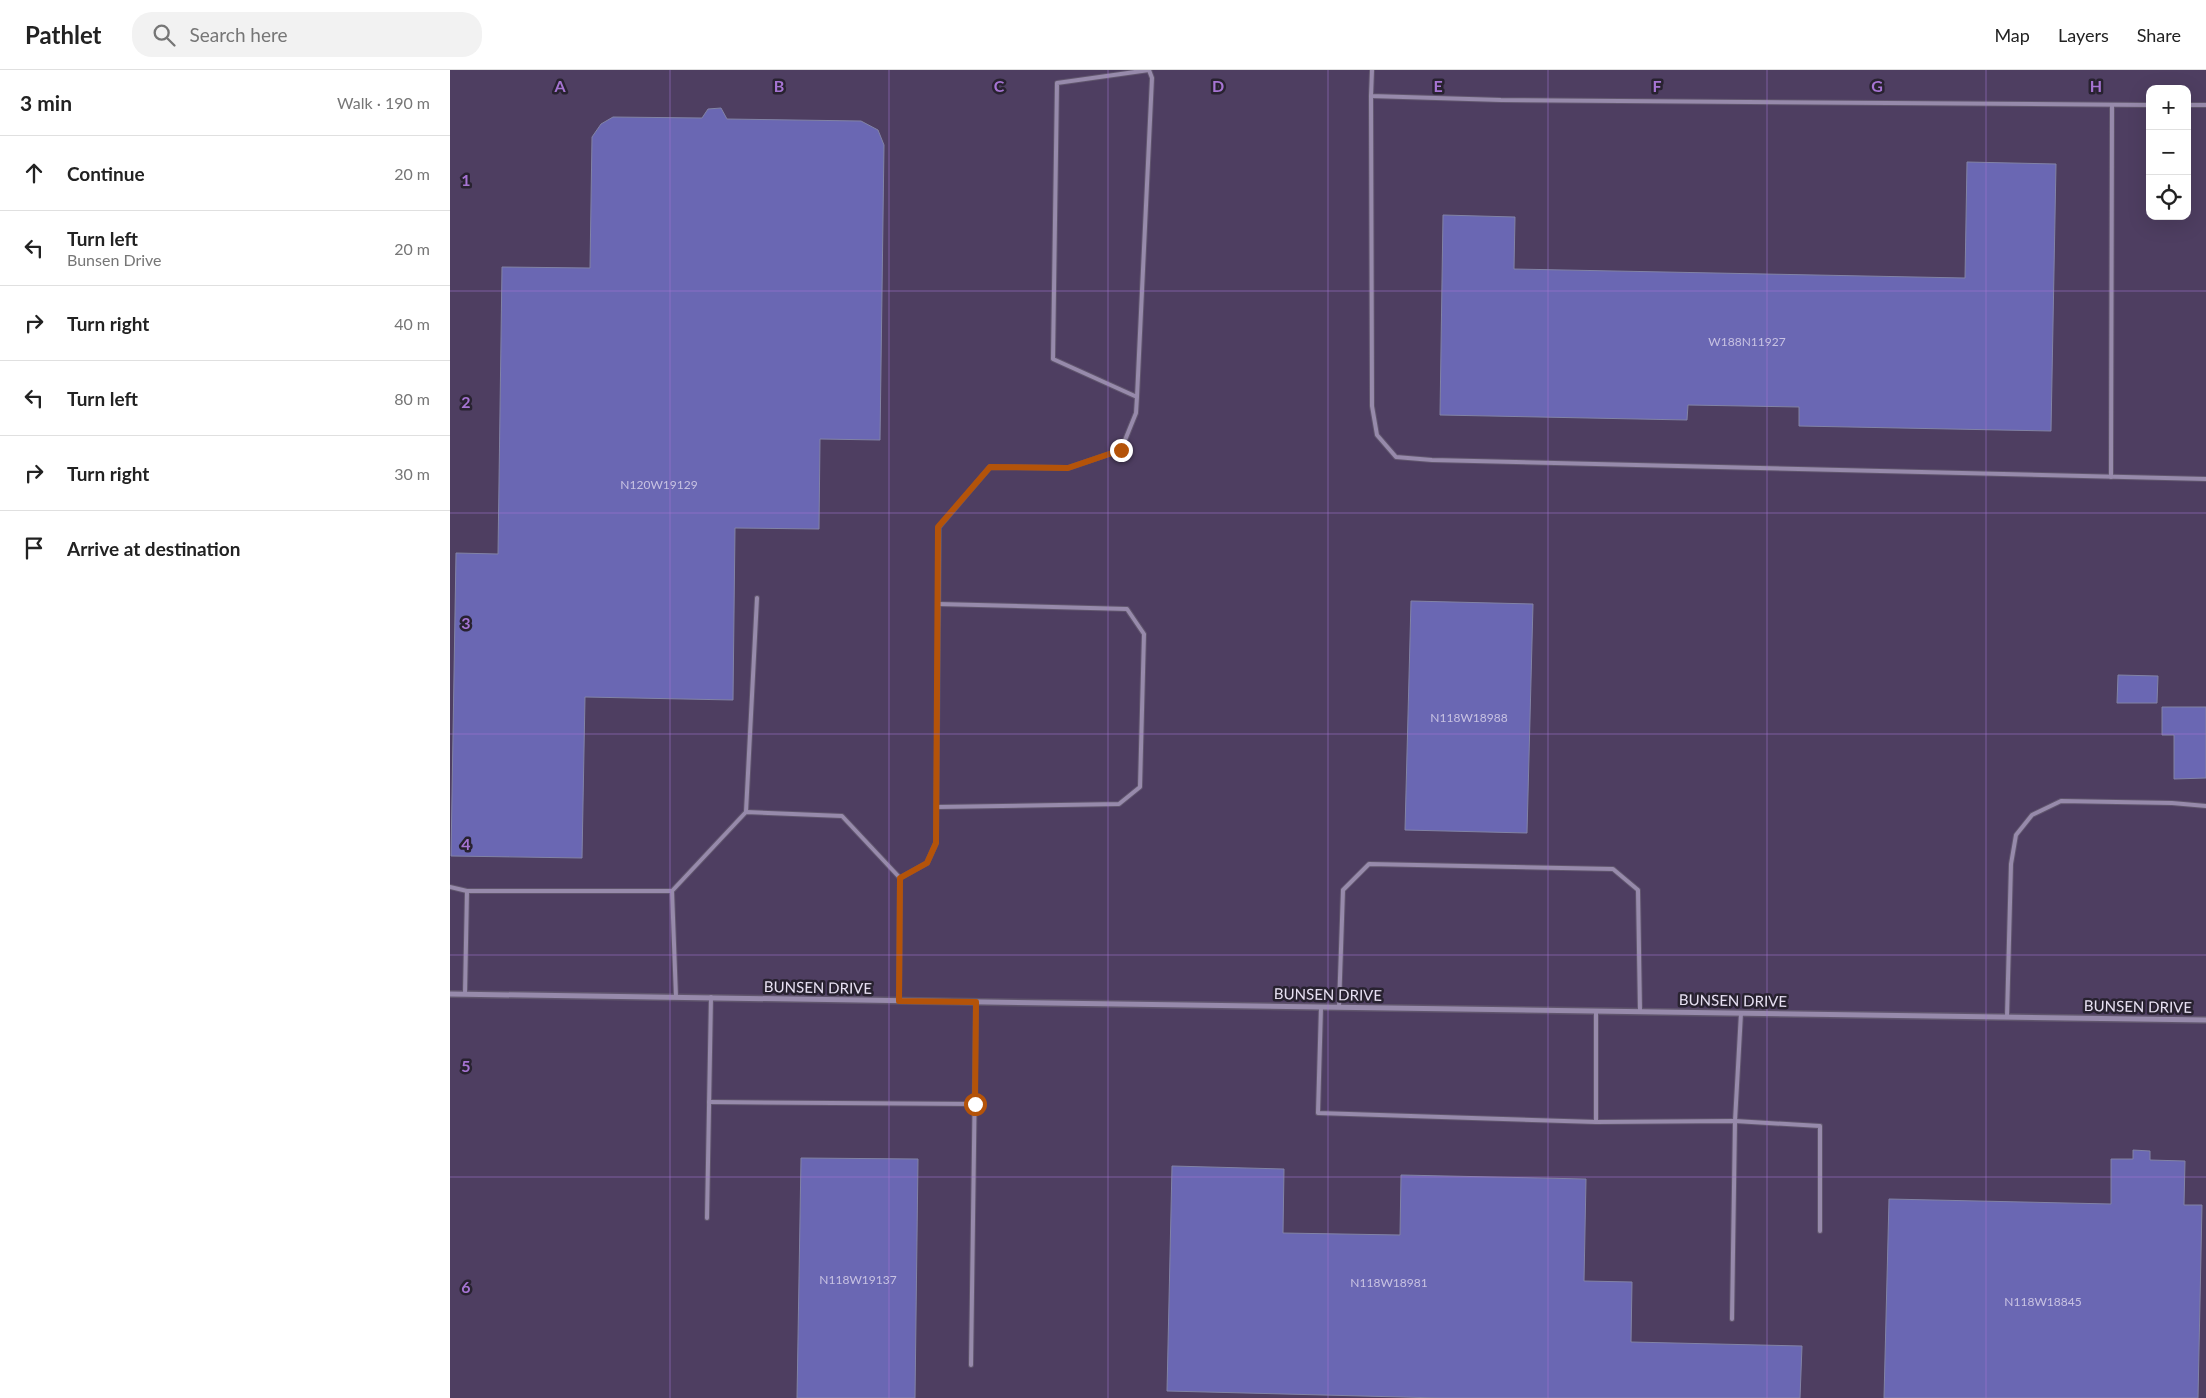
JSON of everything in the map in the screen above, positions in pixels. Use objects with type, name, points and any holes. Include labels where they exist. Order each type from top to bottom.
[{"type":"street","name":"BUNSEN DRIVE","points":[[450,994],[2206,1020]]},
{"type":"lane","points":[[900,878],[927,863],[936,843],[938,527],[990,467],[1068,468],[1121,450],[1136,413],[1137,397],[1152,78],[1149,70],[1057,83],[1054,359],[1137,397]]},
{"type":"lane","points":[[1372,70],[1372,406],[1377,435],[1396,457],[1432,460],[2206,479]]},
{"type":"lane","points":[[1371,96],[1510,100],[2146,105]]},
{"type":"lane","points":[[2112,104],[2112,477]]},
{"type":"lane","points":[[2191,105],[2206,105]]},
{"type":"lane","points":[[676,997],[672,891],[746,812],[757,598]]},
{"type":"lane","points":[[937,807],[1119,804],[1140,787],[1144,634],[1127,609],[938,604]]},
{"type":"lane","points":[[2007,1017],[2011,864],[2016,836],[2032,815],[2061,802],[2172,803],[2206,806]]},
{"type":"lane","points":[[746,812],[842,816],[900,878],[899,1001]]},
{"type":"lane","points":[[1339,1007],[1343,890],[1369,864],[1613,869],[1638,890],[1640,1011]]},
{"type":"lane","points":[[450,887],[467,891],[672,891]]},
{"type":"lane","points":[[465,994],[467,891]]},
{"type":"lane","points":[[707,1218],[710,998]]},
{"type":"lane","points":[[971,1365],[976,1002]]},
{"type":"lane","points":[[1321,1006],[1318,1113],[1596,1122],[1735,1121],[1820,1126],[1820,1231]]},
{"type":"lane","points":[[1596,1011],[1596,1122]]},
{"type":"lane","points":[[1732,1319],[1735,1121],[1741,1013]]},
{"type":"lane","points":[[709,1102],[975,1104]]},
{"type":"shaded area","points":[[450,70],[2206,70],[2206,1398],[450,1398]]},
{"type":"building","points":[[721,108],[727,119],[861,121],[878,130],[884,145],[880,440],[820,439],[819,529],[735,528],[733,700],[585,697],[582,858],[451,856],[456,553],[498,554],[502,267],[590,268],[592,137],[601,124],[613,117],[702,118],[708,109]]},
{"type":"building","points":[[1967,162],[2056,164],[2051,431],[1799,426],[1799,407],[1688,405],[1687,420],[1440,415],[1443,215],[1515,217],[1514,269],[1965,278]]},
{"type":"building","points":[[1411,601],[1533,604],[1527,833],[1405,830]]},
{"type":"building","points":[[2118,675],[2158,676],[2157,703],[2117,703]]},
{"type":"building","points":[[2162,707],[2206,707],[2206,778],[2174,779],[2174,735],[2162,735]]},
{"type":"building","points":[[2133,1150],[2150,1151],[2150,1160],[2185,1161],[2184,1205],[2202,1205],[2198,1398],[1884,1398],[1889,1199],[2111,1204],[2111,1159],[2133,1159]]},
{"type":"building","points":[[801,1158],[918,1159],[915,1398],[797,1398]]},
{"type":"building","points":[[1172,1166],[1284,1169],[1283,1233],[1400,1235],[1401,1175],[1586,1179],[1584,1281],[1632,1282],[1631,1342],[1802,1346],[1800,1398],[1440,1398],[1167,1391]]},
{"type":"route","points":[[975,1104],[976,1002],[899,1001],[900,878],[927,863],[936,843],[938,527],[990,467],[1068,468],[1121,450]]}]
